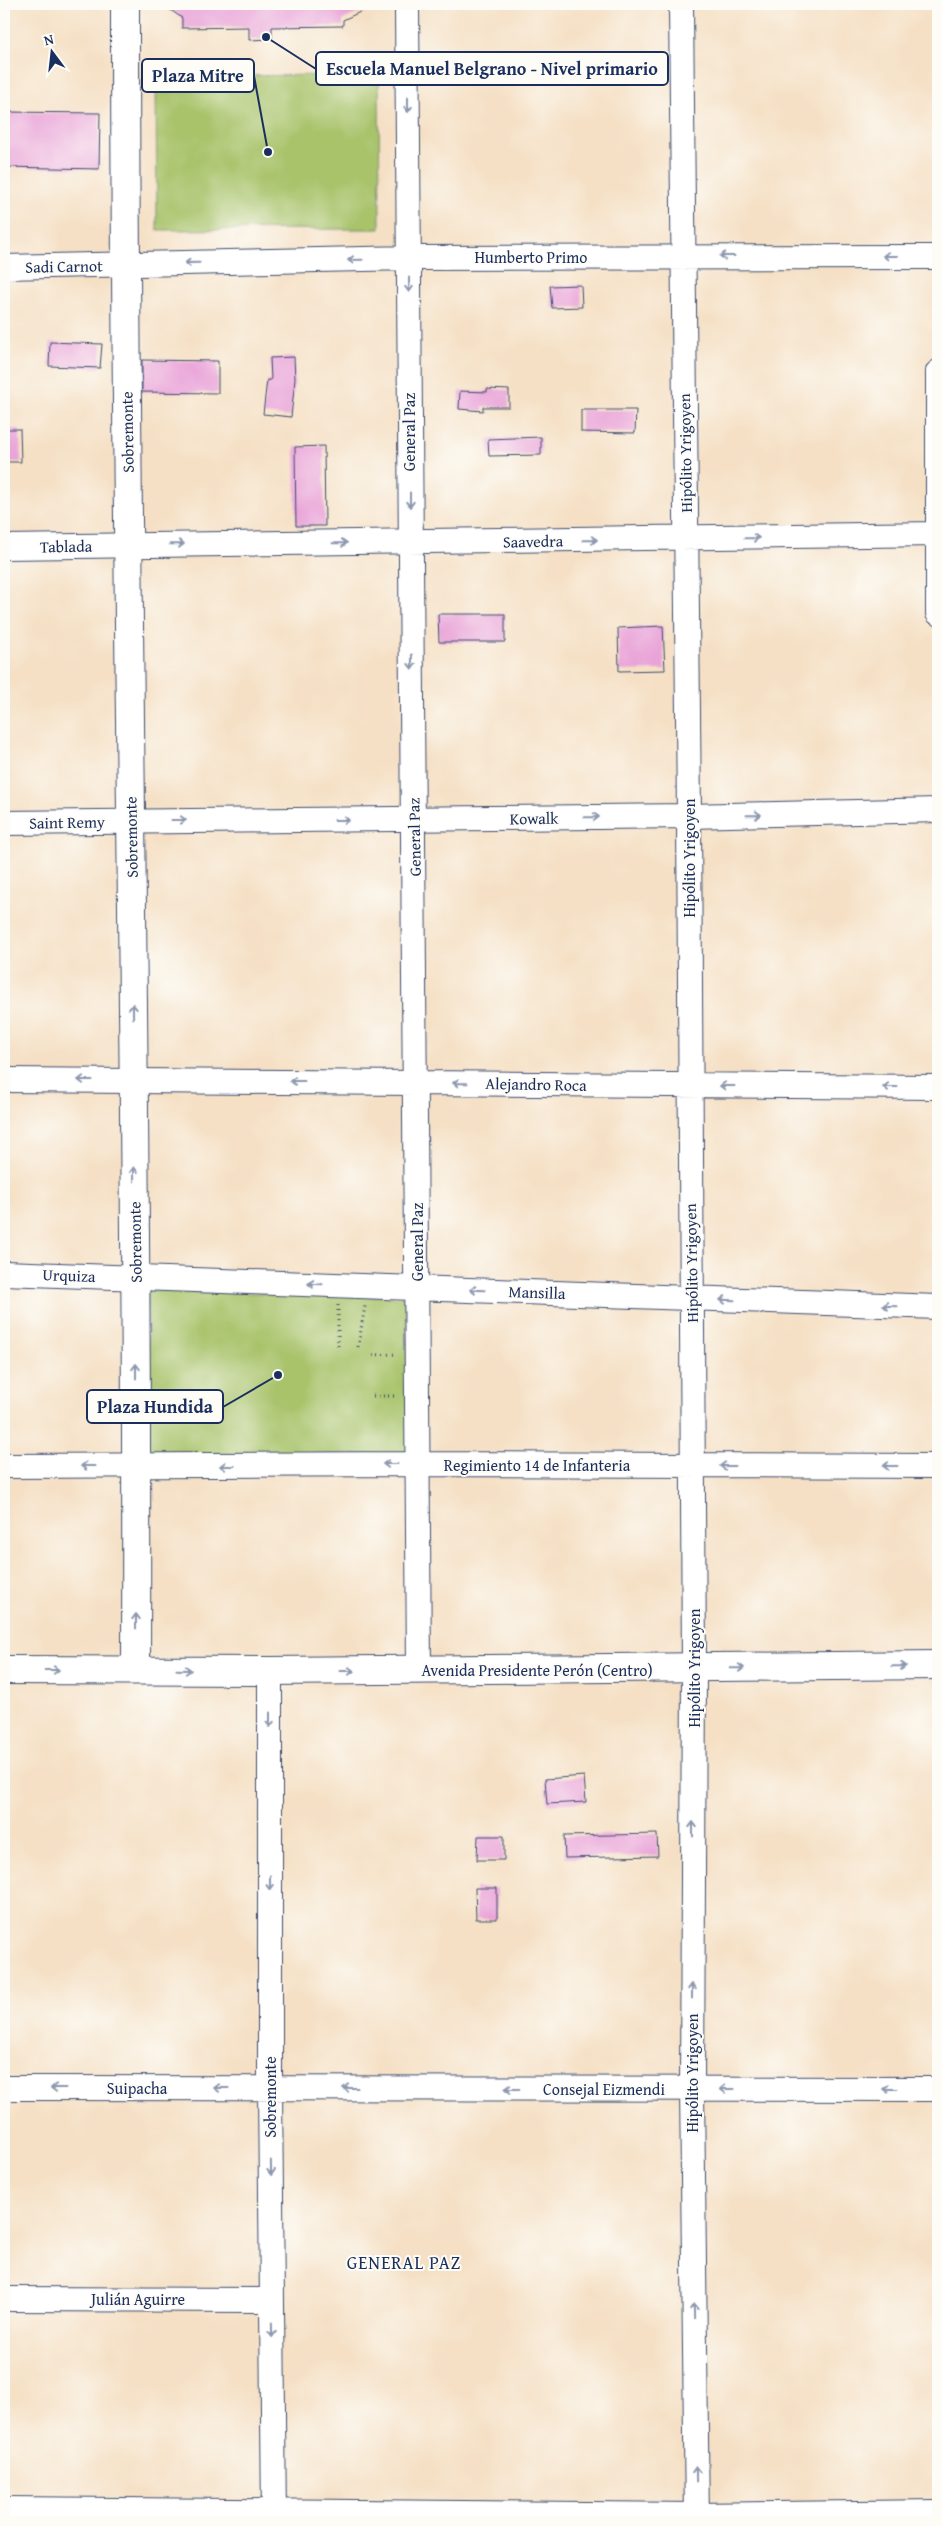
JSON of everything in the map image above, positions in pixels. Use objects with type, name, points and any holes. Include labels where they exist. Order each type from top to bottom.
[{"type":"main road","name":"Sobremonte","points":[[125,4],[125,264],[137,1467],[136,1670]]},
{"type":"main road","name":"Avenida Presidente Perón (Centro)","points":[[4,1670],[419,1671],[938,1665]]},
{"type":"street","name":"General Paz","points":[[407,4],[419,1671]]},
{"type":"street","name":"Hipólito Yrigoyen","points":[[681,4],[689,816],[689,1086],[694,1668],[692,2089],[697,2518]]},
{"type":"street","name":"Humberto Primo","points":[[125,264],[409,258],[938,256]]},
{"type":"street","name":"Sadi Carnot","points":[[4,266],[125,264]]},
{"type":"street","points":[[938,372],[938,613]]},
{"type":"street","name":"Saavedra","points":[[129,545],[686,539],[938,534]]},
{"type":"street","name":"Tablada","points":[[4,547],[129,545]]},
{"type":"street","name":"Kowalk","points":[[131,821],[414,820],[938,810]]},
{"type":"street","name":"Saint Remy","points":[[4,823],[131,821]]},
{"type":"street","name":"Alejandro Roca","points":[[4,1080],[938,1087]]},
{"type":"street","name":"Urquiza","points":[[4,1273],[135,1277]]},
{"type":"street","name":"Mansilla","points":[[135,1277],[938,1308]]},
{"type":"street","name":"Regimiento 14 de Infanteria","points":[[4,1466],[137,1467],[419,1464],[938,1466]]},
{"type":"street","name":"Sobremonte","points":[[270,1671],[270,2088],[274,2517]]},
{"type":"street","name":"Suipacha","points":[[4,2088],[270,2088]]},
{"type":"street","name":"Consejal Eizmendi","points":[[270,2088],[938,2089]]},
{"type":"street","name":"Julián Aguirre","points":[[4,2298],[272,2300]]},
{"type":"street","points":[[4,2509],[274,2517],[697,2518],[938,2512]]},
{"type":"path","points":[[338,1305],[338,1347]]},
{"type":"path","points":[[358,1347],[365,1305]]},
{"type":"path","points":[[373,1355],[398,1354]]},
{"type":"path","points":[[374,1396],[398,1396]]},
{"type":"green space","points":[[379,75],[380,229],[157,230],[156,76]]},
{"type":"green space","points":[[148,1290],[406,1297],[410,1454],[147,1457]]},
{"type":"building","points":[[162,4],[377,4],[343,20],[343,26],[272,27],[272,39],[249,40],[249,27],[182,28],[182,18]]},
{"type":"building","points":[[4,112],[100,113],[99,169],[4,167]]},
{"type":"building","points":[[581,285],[582,307],[552,308],[550,286]]},
{"type":"building","points":[[50,342],[102,344],[100,368],[49,366]]},
{"type":"building","points":[[294,357],[295,379],[291,417],[263,414],[267,380],[271,380],[270,358]]},
{"type":"building","points":[[142,360],[218,361],[218,393],[142,392]]},
{"type":"building","points":[[487,389],[509,390],[509,407],[483,407],[483,411],[459,409],[460,391],[487,392]]},
{"type":"building","points":[[581,410],[636,410],[635,433],[581,432]]},
{"type":"building","points":[[4,429],[20,429],[21,462],[4,462]]},
{"type":"building","points":[[541,437],[541,455],[489,456],[488,439]]},
{"type":"building","points":[[324,446],[325,526],[296,526],[295,447]]},
{"type":"building","points":[[438,614],[505,614],[505,642],[439,642]]},
{"type":"building","points":[[663,626],[665,670],[619,671],[618,628]]},
{"type":"building","points":[[584,1776],[586,1802],[547,1804],[545,1779]]},
{"type":"building","points":[[657,1834],[658,1856],[565,1858],[564,1836]]},
{"type":"building","points":[[478,1836],[504,1836],[504,1860],[477,1860]]},
{"type":"building","points":[[475,1888],[497,1888],[497,1919],[476,1919]]},
{"type":"place","name":"Escuela Manuel Belgrano - Nivel primario","points":[[266,37]]},
{"type":"place","name":"Plaza Mitre","points":[[268,152]]},
{"type":"place","name":"Plaza Hundida","points":[[278,1375]]},
{"type":"district","name":"GENERAL PAZ","points":[[404,2263]]}]
